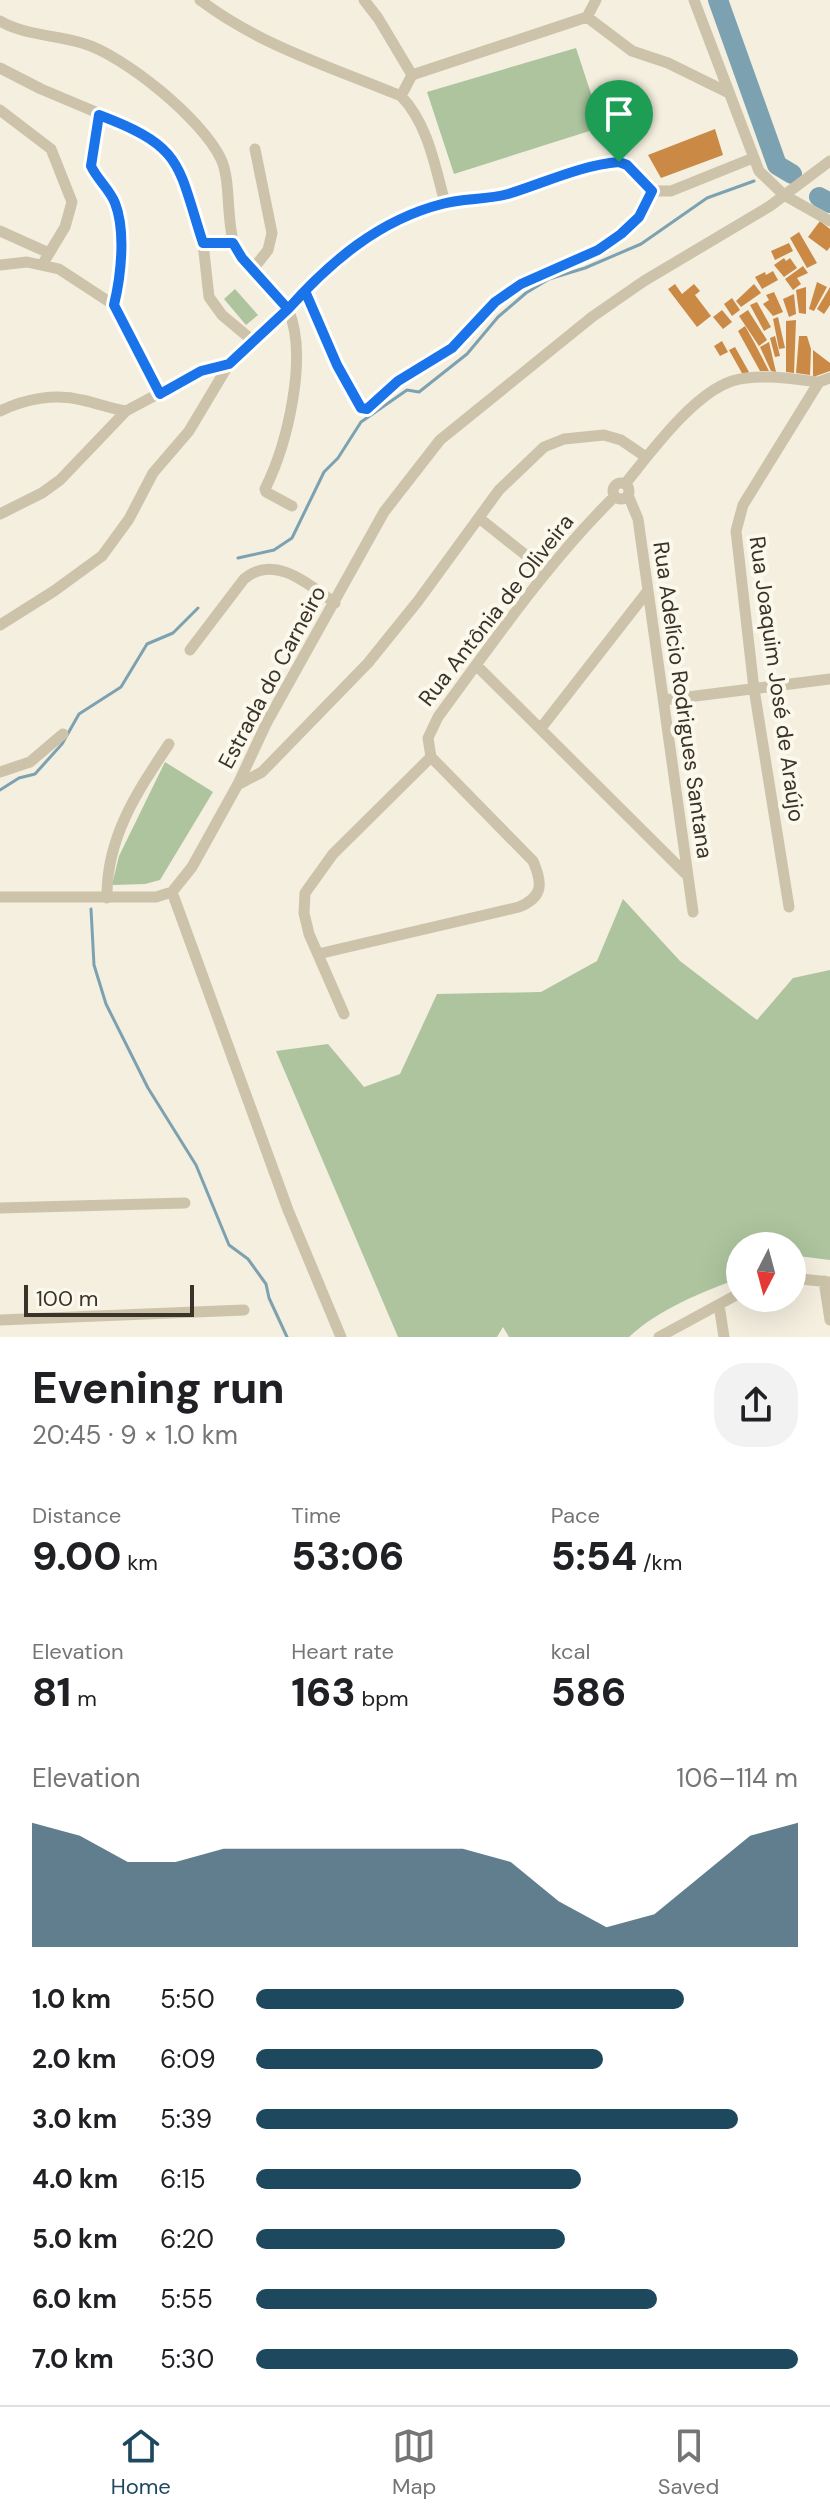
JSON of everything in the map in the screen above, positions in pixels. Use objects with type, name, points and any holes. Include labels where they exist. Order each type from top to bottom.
[{"type":"street","points":[[200,0],[244,29],[401,96],[411,107],[431,150],[445,203]]},
{"type":"street","points":[[364,0],[386,29],[412,75]]},
{"type":"street","points":[[401,96],[412,75],[587,17],[596,0]]},
{"type":"street","points":[[694,0],[759,171],[784,195],[830,221]]},
{"type":"street","points":[[587,17],[632,51],[668,63],[729,93]]},
{"type":"street","points":[[0,21],[11,28],[87,44],[135,72],[167,96],[198,128],[222,162],[233,243],[242,258],[288,309],[295,333],[288,427],[265,489],[292,506]]},
{"type":"street","points":[[0,68],[136,129],[164,147],[177,163],[203,243],[209,297],[222,315],[253,341]]},
{"type":"street","points":[[0,110],[51,149],[72,202],[65,227],[42,265]]},
{"type":"street","points":[[99,115],[91,166],[115,203],[118,219],[121,254],[114,305]]},
{"type":"street","points":[[253,269],[268,250],[272,233],[255,149]]},
{"type":"street","points":[[0,625],[102,556],[129,519],[153,473],[189,431],[229,364],[367,235],[394,221],[445,203],[504,195],[619,162],[627,165],[652,191],[671,191],[753,158]]},
{"type":"street","name":"Estrada do Carneiro","points":[[172,892],[192,867],[238,784],[267,722],[384,512],[440,440],[592,317],[644,281],[770,206],[830,161]]},
{"type":"street","points":[[305,291],[337,365],[361,408],[369,409],[398,381],[452,348],[495,302],[513,289],[598,250],[621,234],[639,217],[652,191]]},
{"type":"street","points":[[0,231],[49,253]]},
{"type":"street","points":[[203,243],[233,243]]},
{"type":"street","points":[[0,265],[27,262],[59,269],[114,305],[160,394]]},
{"type":"street","points":[[0,514],[60,480],[126,411],[201,371],[229,364]]},
{"type":"street","points":[[627,489],[646,457],[702,399],[731,382],[747,378],[824,380]]},
{"type":"street","name":"Rua Joaquim José de Araújo","points":[[789,907],[754,689],[735,542],[737,520],[743,505],[824,380]]},
{"type":"street","points":[[0,411],[33,399],[54,397],[78,399],[126,411]]},
{"type":"street","points":[[238,784],[262,772],[368,663],[499,490],[544,447],[564,439],[604,435],[621,440],[646,457]]},
{"type":"street","name":"Rua Antônia de Oliveira","points":[[431,757],[428,745],[430,729],[476,665],[583,527],[615,496],[622,499],[627,489]]},
{"type":"street","name":"Rua Adelício Rodrigues Santana","points":[[627,489],[638,519],[693,912]]},
{"type":"street","points":[[479,518],[547,572]]},
{"type":"street","points":[[190,650],[253,571],[276,569],[291,573],[335,603]]},
{"type":"street","points":[[541,728],[647,592]]},
{"type":"street","points":[[476,665],[687,874]]},
{"type":"street","points":[[664,700],[830,679]]},
{"type":"street","points":[[0,772],[30,762],[63,734]]},
{"type":"street","points":[[107,898],[111,856],[121,824],[137,790],[169,744]]},
{"type":"street","points":[[318,954],[519,907],[533,901],[538,895],[538,874],[533,861],[431,757],[333,854],[305,893],[304,913],[318,954],[344,1014]]},
{"type":"street","points":[[0,897],[156,897],[172,892],[288,1210],[341,1337]]},
{"type":"street","points":[[0,1208],[185,1203]]},
{"type":"street","points":[[806,1279],[827,1281],[830,1320]]},
{"type":"street","points":[[659,1337],[726,1301]]},
{"type":"street","points":[[719,1305],[724,1337]]},
{"type":"street","points":[[0,1320],[244,1310]]},
{"type":"green space","points":[[576,48],[602,127],[454,174],[427,92]]},
{"type":"green space","points":[[235,289],[258,315],[246,325],[224,299]]},
{"type":"green space","points":[[165,762],[213,792],[160,880],[145,884],[112,885],[119,856]]},
{"type":"green space","points":[[623,899],[680,961],[757,1020],[793,978],[830,970],[830,1260],[806,1257],[806,1232],[726,1232],[726,1283],[667,1310],[629,1337],[509,1337],[503,1327],[497,1337],[398,1337],[276,1051],[328,1044],[364,1087],[400,1074],[437,994],[541,992],[597,961]]},
{"type":"building","points":[[715,129],[723,155],[661,178],[648,155]]},
{"type":"building","points":[[820,221],[830,229],[830,247],[827,251],[808,237]]},
{"type":"building","points":[[799,232],[817,263],[807,268],[790,238]]},
{"type":"building","points":[[789,243],[793,251],[775,260],[771,251]]},
{"type":"building","points":[[784,258],[786,261],[790,258],[797,268],[784,277],[774,265]]},
{"type":"building","points":[[803,266],[808,273],[797,278],[801,284],[793,290],[785,279]]},
{"type":"building","points":[[773,271],[778,280],[762,289],[755,277]]},
{"type":"building","points":[[817,282],[827,287],[814,311],[809,309]]},
{"type":"building","points":[[675,284],[682,294],[694,284],[700,291],[695,295],[711,316],[697,327],[668,289]]},
{"type":"building","points":[[754,284],[761,293],[741,307],[736,301]]},
{"type":"building","points":[[806,287],[806,314],[799,313],[796,290]]},
{"type":"building","points":[[830,287],[830,305],[824,314],[817,309]]},
{"type":"building","points":[[774,292],[783,312],[773,316],[763,304],[769,300],[766,295]]},
{"type":"building","points":[[794,294],[796,314],[789,317],[783,299]]},
{"type":"building","points":[[732,298],[740,310],[732,316],[724,304]]},
{"type":"building","points":[[757,302],[771,327],[764,331],[750,305]]},
{"type":"building","points":[[722,310],[732,322],[723,329],[713,317]]},
{"type":"building","points":[[748,310],[767,340],[759,346],[739,316]]},
{"type":"building","points":[[778,317],[785,348],[779,349],[773,319]]},
{"type":"building","points":[[796,320],[794,373],[786,372],[786,321]]},
{"type":"building","points":[[745,326],[769,371],[760,371],[738,331]]},
{"type":"building","points":[[775,336],[780,356],[775,357],[770,338]]},
{"type":"building","points":[[799,336],[807,336],[811,349],[810,375],[796,373]]},
{"type":"building","points":[[722,341],[728,352],[720,356],[714,346]]},
{"type":"building","points":[[769,342],[776,372],[771,371],[760,347]]},
{"type":"building","points":[[735,347],[749,372],[743,375],[729,350]]},
{"type":"building","points":[[813,350],[830,363],[830,371],[813,377]]},
{"type":"waterway","points":[[718,0],[777,165],[792,174]]},
{"type":"waterway","points":[[238,558],[274,550],[292,538],[324,472],[338,458],[361,422],[407,390],[419,392],[467,354],[498,317],[526,293],[549,279],[585,268],[641,244],[707,198],[754,181]]},
{"type":"waterway","points":[[819,197],[830,203]]},
{"type":"waterway","points":[[0,790],[19,778],[35,774],[62,744],[79,714],[121,687],[147,644],[173,633],[198,608]]},
{"type":"waterway","points":[[91,909],[94,965],[106,1004],[148,1088],[196,1165],[229,1245],[248,1259],[266,1284],[287,1337]]},
{"type":"route","points":[[619,162],[504,195],[445,203],[394,221],[367,235],[305,291],[288,309],[242,258],[233,243],[203,243],[177,163],[164,147],[136,129],[99,115],[91,166],[115,203],[118,219],[121,254],[114,305],[160,394],[201,371],[229,364],[288,309],[305,291],[337,365],[361,408],[367,409],[398,381],[452,348],[483,313],[506,294],[532,278],[598,250],[639,217],[652,191],[627,165],[619,162]]}]
